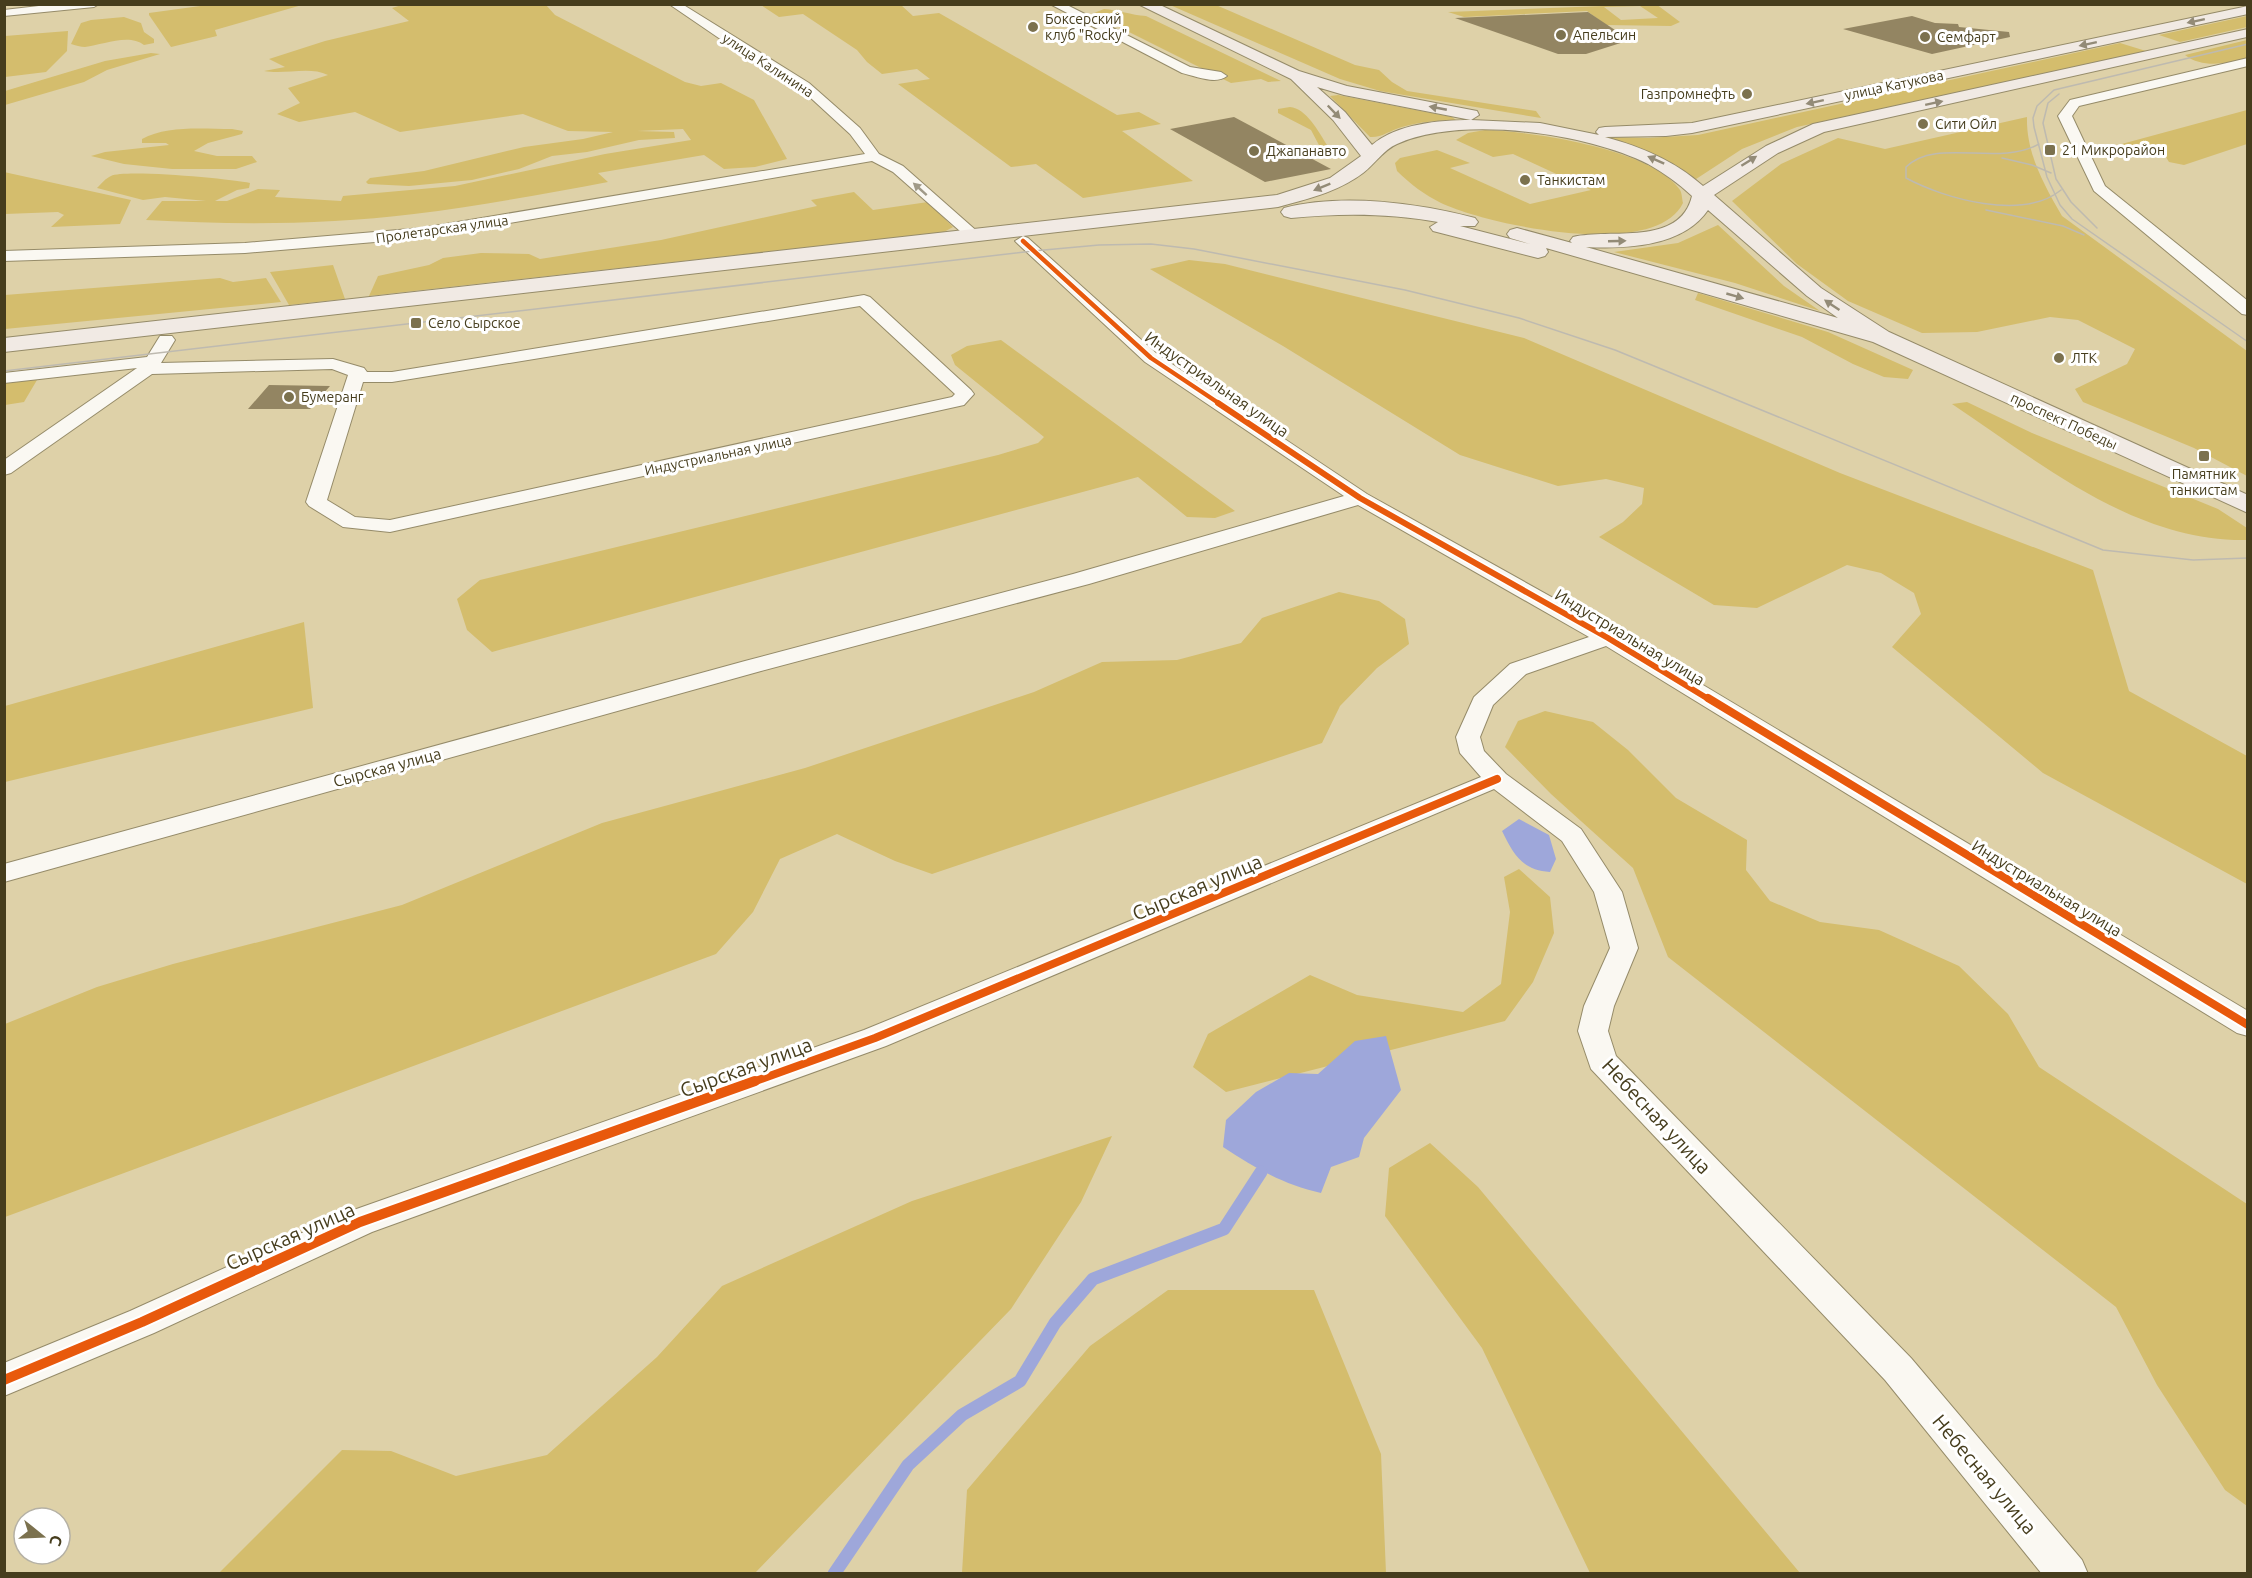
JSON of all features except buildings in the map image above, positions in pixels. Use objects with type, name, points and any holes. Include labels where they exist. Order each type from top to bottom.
[{"type":"main road","points":[[1145,4],[1293,74],[1344,90],[1585,137],[1640,153],[1664,164],[1680,175],[1814,292],[1881,338]]},
{"type":"main road","name":"улица Катукова","points":[[1536,127],[1606,133],[1692,128],[2247,10]]},
{"type":"main road","points":[[2145,32],[2146,36],[2153,41],[2187,46]]},
{"type":"main road","name":"улица Катукова","points":[[1702,195],[1737,169],[1776,146],[1818,128],[2247,33]]},
{"type":"main road","points":[[1293,74],[1339,116],[1372,164]]},
{"type":"main road","points":[[4,345],[968,231],[1278,201],[1330,184],[1372,164],[1392,140],[1426,130],[1474,126],[1536,127]]},
{"type":"main road","points":[[1391,190],[1411,201],[1468,222]]},
{"type":"main road","points":[[1517,234],[1593,242],[1626,241],[1657,236],[1674,229],[1698,211],[1702,203],[1702,195]]},
{"type":"main road","points":[[4,359],[1023,241],[1330,208],[1369,206],[1411,210],[1517,234],[1881,338]]},
{"type":"main road","points":[[1194,223],[1213,225],[1339,214],[1371,216],[1422,223],[1648,280],[1692,284]]},
{"type":"main road","name":"проспект Победы","points":[[1881,338],[2247,505]]},
{"type":"street","points":[[4,13],[94,4]]},
{"type":"street","name":"улица Калинина","points":[[674,4],[736,45],[805,86],[855,131],[874,157],[898,169],[968,231]]},
{"type":"street","points":[[1055,4],[1186,70],[1221,76]]},
{"type":"street","points":[[2247,62],[2075,103],[2065,116],[2098,188],[2247,310]]},
{"type":"street","name":"Пролетарская улица","points":[[4,256],[246,248],[422,234],[874,157]]},
{"type":"street","name":"Индустриальная улица","points":[[1023,241],[1150,358],[1360,498],[1608,638],[2247,1025]]},
{"type":"street","name":"Индустриальная улица","points":[[864,300],[965,394],[958,401],[945,406],[390,526],[350,523],[316,502],[356,377],[392,377],[864,300]]},
{"type":"street","points":[[4,469],[151,365],[166,340]]},
{"type":"street","points":[[4,378],[151,365],[333,364],[357,372],[356,377]]},
{"type":"street","name":"Сырская улица","points":[[4,873],[730,672],[1081,579],[1360,498]]},
{"type":"street","name":"Небесная улица","points":[[1608,638],[1518,669],[1482,702],[1468,737],[1472,753],[1497,779],[1572,836],[1608,892],[1624,948],[1599,1006],[1593,1031],[1602,1061],[1898,1369],[2068,1574]]},
{"type":"street","name":"Сырская улица","points":[[4,1380],[142,1322],[360,1221],[875,1038],[1497,779]]},
{"type":"shaded area","points":[[215,4],[302,5],[215,30],[217,36],[171,47],[149,15],[149,13]]},
{"type":"shaded area","points":[[405,4],[546,5],[555,15],[685,82],[701,86],[721,83],[754,100],[787,159],[755,167],[724,169],[704,155],[598,173],[608,182],[511,200],[381,218],[314,222],[213,223],[146,220],[162,201],[206,201],[165,197],[143,200],[97,188],[111,176],[156,174],[250,183],[249,188],[237,190],[215,201],[227,201],[258,189],[280,190],[275,197],[341,201],[343,196],[455,186],[605,154],[691,140],[683,129],[637,131],[674,132],[675,138],[639,140],[587,152],[552,156],[519,169],[472,180],[409,186],[368,184],[366,182],[370,178],[424,171],[524,147],[583,139],[613,132],[568,131],[523,114],[400,132],[355,112],[299,122],[277,114],[300,103],[288,88],[328,75],[313,71],[264,71],[285,67],[269,59],[325,41],[409,21],[392,8]]},
{"type":"shaded area","points":[[1656,4],[1680,22],[1671,26],[1606,25],[1587,11],[1464,17],[1448,12]],"holes":[[[1640,6],[1658,18],[1621,20],[1604,7]]]},
{"type":"shaded area","points":[[761,5],[901,5],[913,16],[939,13],[1117,115],[1139,112],[1161,124],[1122,131],[1193,181],[1083,198],[1036,164],[1011,167],[898,84],[930,79],[917,69],[882,74],[857,50],[803,14],[779,17]]},
{"type":"shaded area","points":[[1170,5],[1216,5],[1355,65],[1379,70],[1392,82],[1407,91],[1536,111],[1541,118],[1380,91],[1340,79]]},
{"type":"shaded area","points":[[1104,9],[1146,16],[1281,81],[1268,82],[1261,79],[1231,83],[1115,25],[1110,16],[1094,13]]},
{"type":"shaded area","points":[[2247,16],[2247,27],[2180,42],[2159,35]]},
{"type":"shaded area","points":[[124,17],[141,23],[144,32],[154,39],[154,43],[144,45],[131,40],[123,40],[85,47],[71,44],[81,23]]},
{"type":"shaded area","points":[[68,31],[67,51],[46,72],[5,77],[5,36]]},
{"type":"shaded area","points":[[2247,40],[2247,59],[2207,63],[2185,55]]},
{"type":"shaded area","points":[[2120,43],[2146,51],[1797,127],[1742,149],[1693,181],[1593,137],[1648,138],[1698,135]]},
{"type":"shaded area","points":[[151,53],[160,54],[107,70],[84,82],[5,105],[5,91],[105,61]]},
{"type":"shaded area","points":[[1338,95],[1452,117],[1456,120],[1416,124],[1370,137],[1330,96]]},
{"type":"shaded area","points":[[1296,108],[1307,116],[1327,145],[1320,147],[1311,130],[1278,113],[1278,109]]},
{"type":"shaded area","points":[[2247,110],[2247,144],[2184,165],[2169,162],[2162,151],[2129,149],[2118,145]]},
{"type":"shaded area","points":[[2027,117],[2027,130],[2037,168],[2062,216],[2247,351],[2247,476],[2194,448],[2083,402],[2075,389],[2127,364],[2135,349],[2078,320],[2050,317],[1977,332],[1922,333],[1848,301],[1797,264],[1732,201],[1781,164],[1838,138],[1885,149]]},
{"type":"shaded area","points":[[186,129],[243,131],[242,134],[208,143],[194,151],[217,156],[252,156],[257,162],[236,169],[172,169],[124,164],[91,156],[105,152],[169,145],[142,143],[142,139],[163,132]]},
{"type":"shaded area","points":[[1485,130],[1559,139],[1618,153],[1645,163],[1666,176],[1680,190],[1683,203],[1666,221],[1640,231],[1607,234],[1569,233],[1531,228],[1464,212],[1429,196],[1397,171],[1395,163],[1400,158],[1437,150],[1470,163],[1450,168],[1530,204],[1591,190],[1513,154],[1493,157],[1456,140],[1468,133]]},
{"type":"shaded area","points":[[4,172],[131,200],[120,224],[51,227],[64,215],[58,212],[5,214]]},
{"type":"shaded area","points":[[854,192],[873,210],[928,202],[953,227],[944,232],[369,296],[378,276],[429,265],[443,258],[481,253],[529,254],[540,259],[661,240],[817,206],[811,200]]},
{"type":"shaded area","points":[[1718,225],[1784,286],[1820,311],[1735,283],[1614,252],[1678,243]]},
{"type":"shaded area","points":[[1189,260],[1225,264],[1524,338],[1840,473],[2093,570],[2129,691],[2247,756],[2247,884],[2043,773],[1892,647],[1921,614],[1914,593],[1881,573],[1847,565],[1757,608],[1714,605],[1599,537],[1623,522],[1642,504],[1644,488],[1606,479],[1558,486],[1460,455],[1283,346],[1150,269]]},
{"type":"shaded area","points":[[333,265],[345,299],[289,305],[270,272]]},
{"type":"shaded area","points":[[220,278],[233,282],[266,278],[281,302],[5,329],[5,295]]},
{"type":"shaded area","points":[[1698,293],[1828,332],[1913,370],[1908,379],[1884,377],[1853,364],[1802,337],[1695,300]]},
{"type":"shaded area","points":[[1001,340],[1235,511],[1215,518],[1187,517],[1138,477],[492,652],[467,630],[457,599],[480,580],[998,455],[1038,443],[1044,437],[955,365],[951,355],[967,346]]},
{"type":"shaded area","points":[[37,380],[24,402],[5,405],[5,382]]},
{"type":"shaded area","points":[[1967,402],[2032,433],[2218,509],[2247,528],[2247,540],[2206,537],[2166,528],[2090,495],[1952,404]]},
{"type":"shaded area","points":[[1339,592],[1379,601],[1405,619],[1409,644],[1377,668],[1340,706],[1322,743],[932,874],[895,861],[837,834],[780,859],[753,912],[716,954],[5,1217],[5,1024],[97,987],[173,964],[402,905],[602,823],[805,768],[1034,692],[1102,662],[1177,660],[1241,643],[1262,618]]},
{"type":"shaded area","points":[[304,622],[313,708],[5,782],[5,706]]},
{"type":"shaded area","points":[[1545,711],[1593,722],[1628,750],[1676,798],[1747,840],[1746,870],[1770,901],[1820,922],[1879,930],[1959,966],[2008,1014],[2039,1067],[2247,1204],[2247,1506],[2225,1490],[2157,1385],[2116,1307],[1668,957],[1633,868],[1551,794],[1505,747],[1518,721]]},
{"type":"shaded area","points":[[1519,869],[1550,897],[1554,933],[1533,982],[1505,1021],[1226,1092],[1193,1067],[1208,1034],[1310,975],[1357,995],[1463,1012],[1501,984],[1510,912],[1504,877]]},
{"type":"shaded area","points":[[1112,1136],[1081,1202],[1011,1309],[755,1573],[219,1573],[342,1450],[391,1451],[456,1476],[547,1455],[657,1357],[722,1286],[912,1201]]},
{"type":"shaded area","points":[[1430,1143],[1478,1187],[1800,1573],[1590,1573],[1482,1348],[1385,1216],[1389,1168]]},
{"type":"shaded area","points":[[1168,1290],[1314,1290],[1381,1454],[1386,1573],[962,1573],[967,1490],[1090,1346]]},
{"type":"water","points":[[1519,819],[1549,835],[1556,859],[1550,872],[1532,868],[1515,854],[1502,831]]},
{"type":"water","points":[[1386,1036],[1401,1090],[1364,1138],[1359,1157],[1331,1167],[1321,1193],[1307,1190],[1270,1175],[1223,1147],[1226,1120],[1256,1092],[1289,1073],[1318,1074],[1355,1041]]},
{"type":"waterway","points":[[834,1574],[908,1465],[962,1415],[1020,1381],[1055,1323],[1093,1279],[1224,1229],[1261,1172]]},
{"type":"tram line","points":[[2038,144],[2033,118],[2037,106],[2054,90],[2248,44]]},
{"type":"tram line","points":[[2059,94],[2048,103],[2043,123],[2056,179],[2071,202],[2097,228]]},
{"type":"tram line","points":[[2038,144],[2045,171]]},
{"type":"tram line","points":[[2038,144],[2005,153],[1934,154],[1919,158],[1906,167],[1906,178],[1941,193],[1984,204],[2026,204],[2045,199],[2055,194]]},
{"type":"tram line","points":[[2002,158],[2045,171]]},
{"type":"tram line","points":[[2045,171],[2051,173]]},
{"type":"tram line","points":[[2045,171],[2055,194]]},
{"type":"tram line","points":[[2055,194],[2061,190]]},
{"type":"tram line","points":[[2055,194],[2060,205],[2072,219],[2248,342]]},
{"type":"tram line","points":[[1986,210],[2063,226],[2084,235]]},
{"type":"tram line","points":[[4,371],[1033,251],[1099,245],[1151,244],[1194,249],[1405,290],[1519,318],[1615,350],[2103,550],[2193,560],[2248,558]]},
{"type":"cycle path","points":[[1023,241],[1151,358],[1360,498],[1608,638],[2248,1025]]},
{"type":"cycle path","points":[[4,1380],[142,1322],[360,1222],[875,1038],[1497,779]]},
{"type":"place","name":"Боксерский клуб \"Rocky\"","points":[[1033,27]]},
{"type":"place","name":"Апельсин","points":[[1561,35]]},
{"type":"place","name":"Семфарт","points":[[1925,37]]},
{"type":"place","name":"Газпромнефть","points":[[1747,94]]},
{"type":"place","name":"Сити Ойл","points":[[1923,124]]},
{"type":"place","name":"21 Микрорайон","points":[[2050,150]]},
{"type":"place","name":"Джапанавто","points":[[1254,151]]},
{"type":"place","name":"Танкистам","points":[[1525,180]]},
{"type":"place","name":"Село Сырское","points":[[416,323]]},
{"type":"place","name":"ЛТК","points":[[2059,358]]},
{"type":"place","name":"Бумеранг","points":[[289,397]]},
{"type":"place","name":"Памятник танкистам","points":[[2204,456]]}]
